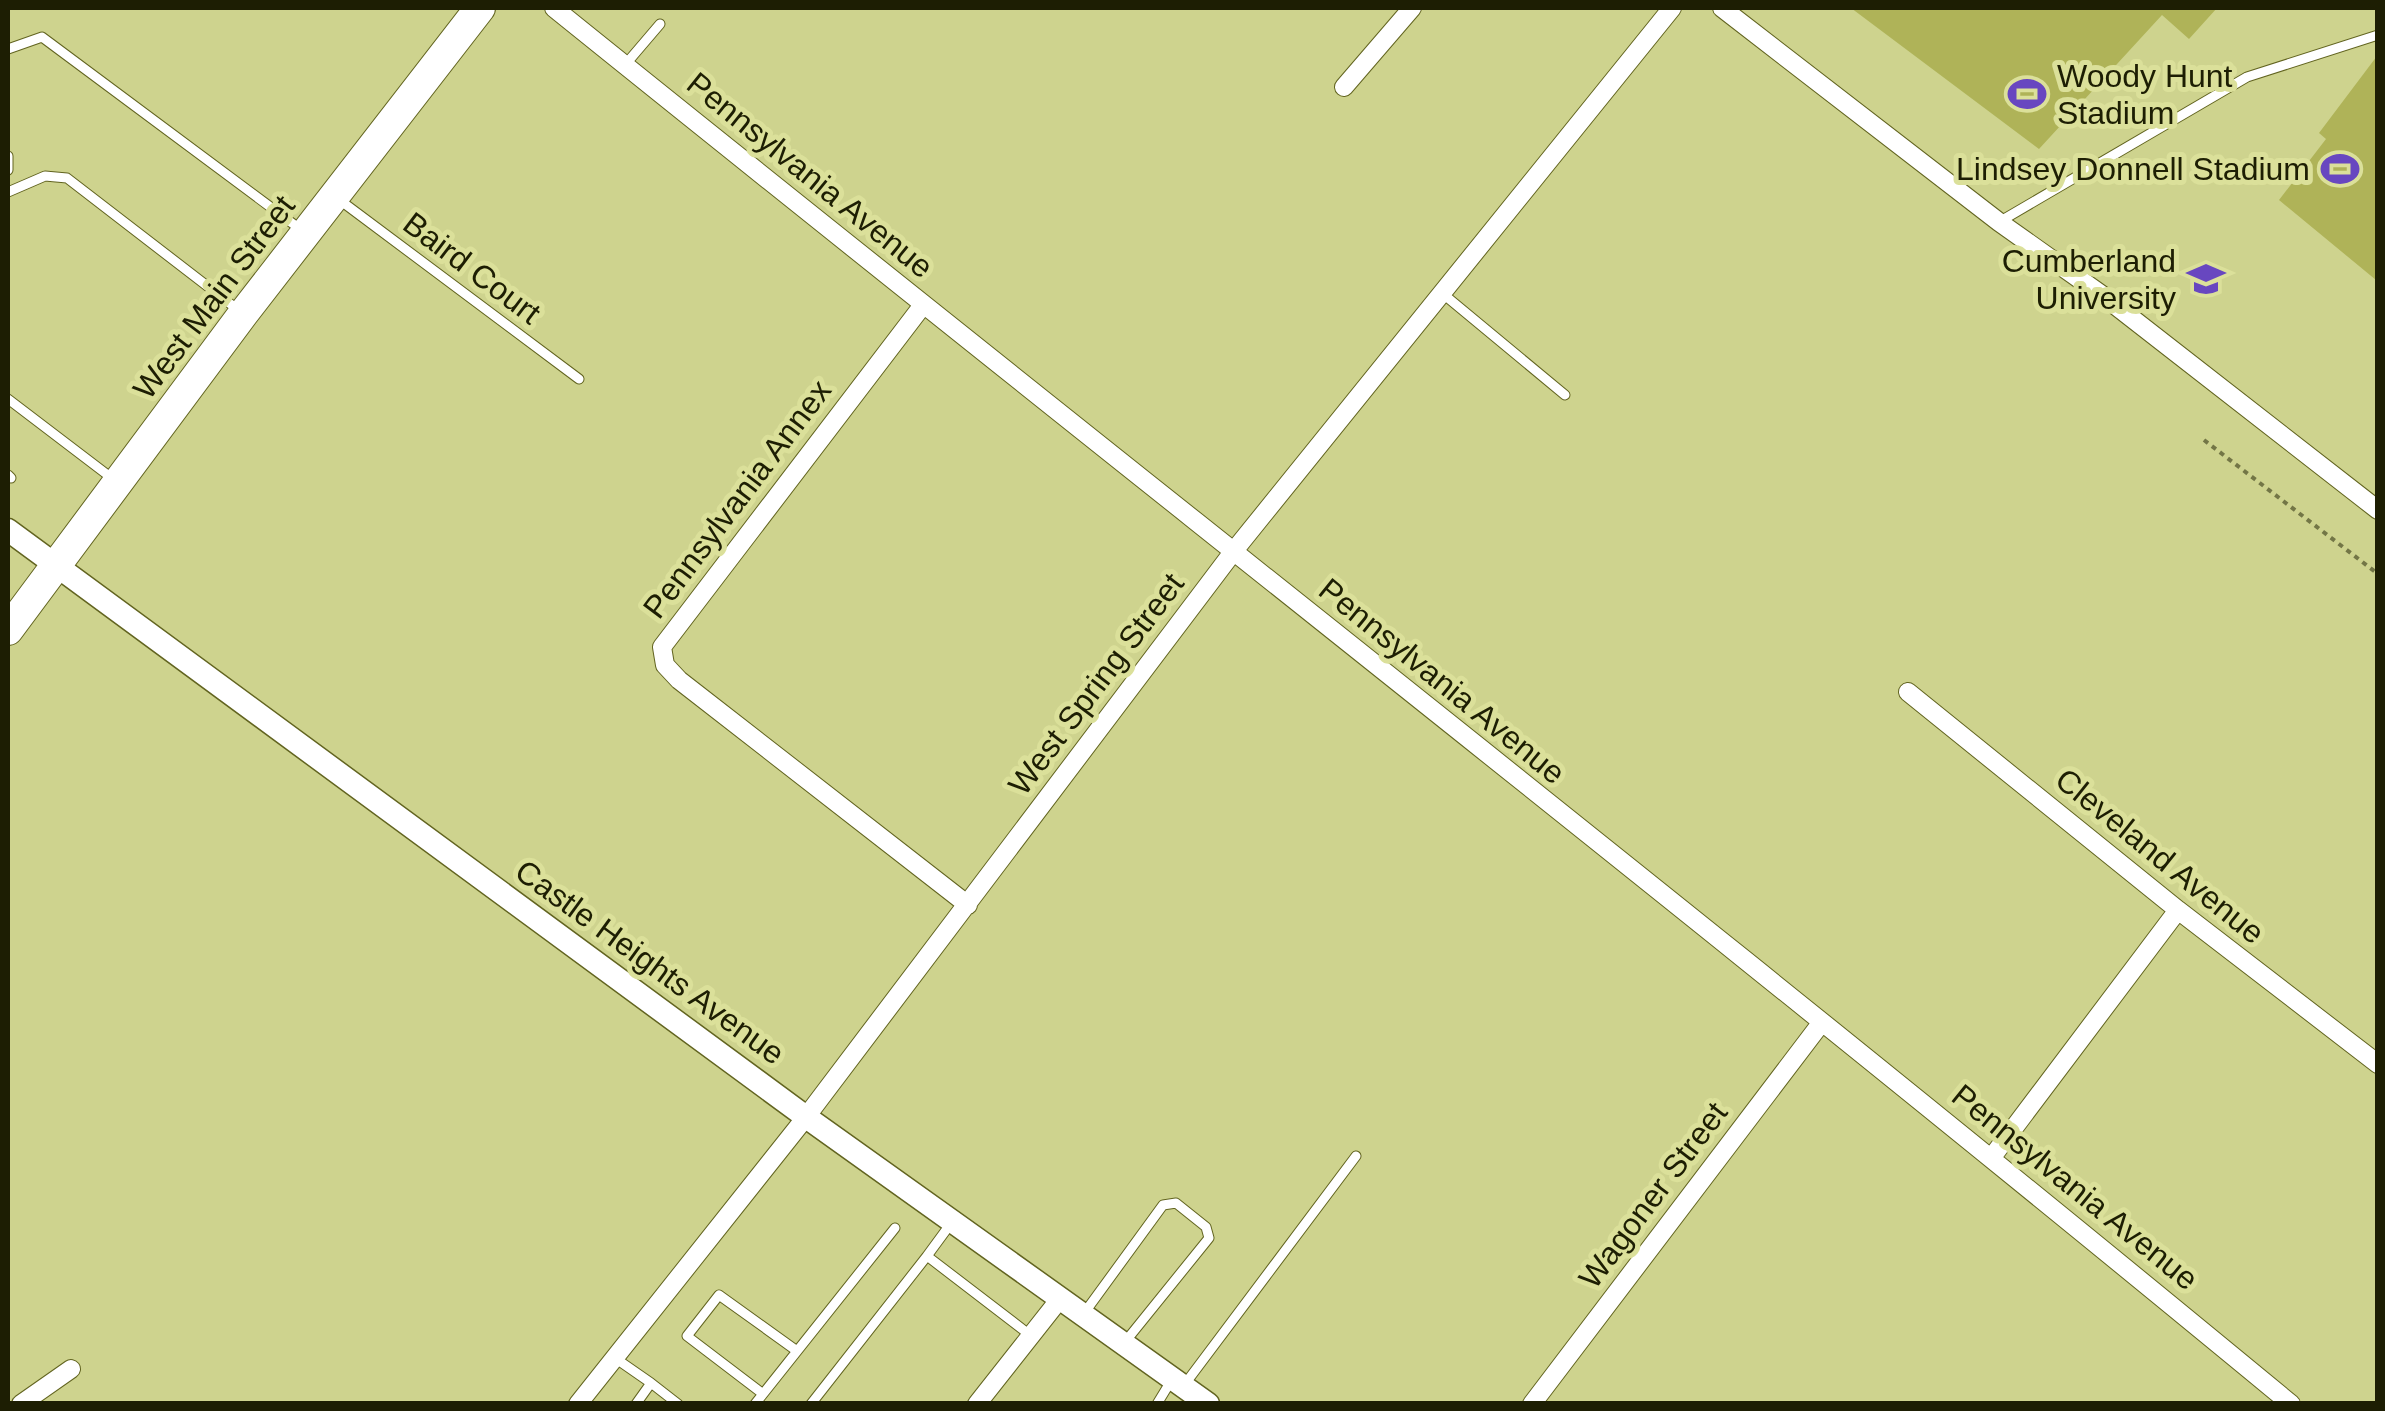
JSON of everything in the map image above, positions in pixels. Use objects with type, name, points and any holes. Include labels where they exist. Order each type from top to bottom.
[{"type":"main road","name":"West Main Street","points":[[8,630],[243,314],[480,8]]},
{"type":"street","name":"Pennsylvania Avenue","points":[[554,8],[1992,1156],[2291,1404]]},
{"type":"street","points":[[1344,87],[1412,8]]},
{"type":"street","name":"West Spring Street","points":[[578,1404],[806,1117],[1233,552],[1672,8]]},
{"type":"street","points":[[1722,8],[1999,222],[2102,295],[2378,510]]},
{"type":"street","name":"Pennsylvania Annex","points":[[923,306],[662,647],[665,665],[679,680],[968,905]]},
{"type":"street","name":"Castle Heights Avenue","points":[[8,530],[806,1117],[1208,1404]]},
{"type":"street","name":"Cleveland Avenue","points":[[1908,692],[2178,910],[2378,1064]]},
{"type":"street","points":[[1992,1156],[2178,910]]},
{"type":"street","name":"Wagoner Street","points":[[1532,1404],[1822,1022]]},
{"type":"street","points":[[978,1404],[1059,1300]]},
{"type":"street","points":[[21,1404],[71,1368]]},
{"type":"lane","points":[[625,65],[660,24]]},
{"type":"lane","points":[[1999,222],[2247,77],[2378,35]]},
{"type":"lane","points":[[8,48],[42,37],[306,234]]},
{"type":"lane","points":[[8,156],[8,170]]},
{"type":"lane","points":[[8,192],[45,176],[67,178],[243,314]]},
{"type":"lane","name":"Baird Court","points":[[334,197],[579,379]]},
{"type":"lane","points":[[1442,293],[1565,396]]},
{"type":"lane","points":[[8,399],[118,483]]},
{"type":"lane","points":[[1156,1404],[1178,1383],[1356,1156]]},
{"type":"lane","points":[[1082,1316],[1163,1204],[1176,1203],[1206,1227],[1209,1238],[1123,1344]]},
{"type":"lane","points":[[811,1404],[952,1222]]},
{"type":"lane","points":[[756,1404],[894,1228]]},
{"type":"lane","points":[[927,1256],[1030,1336]]},
{"type":"lane","points":[[763,1394],[687,1336],[719,1295],[797,1351]]},
{"type":"lane","points":[[615,1358],[678,1404]]},
{"type":"lane","points":[[636,1404],[651,1383]]},
{"type":"path","points":[[2204,440],[2378,574]]},
{"type":"green space","name":"Woody Hunt Stadium","points":[[1851,8],[2217,8],[2189,39],[2162,15],[2039,149]]},
{"type":"green space","name":"Lindsey Donnell Stadium","points":[[2377,56],[2377,286],[2376,280],[2279,200],[2326,139],[2319,133]]},
{"type":"place","name":"Woody Hunt Stadium","points":[[2027,94]]},
{"type":"place","name":"Lindsey Donnell Stadium","points":[[2340,169]]},
{"type":"place","name":"Cumberland University","points":[[2206,279]]}]
